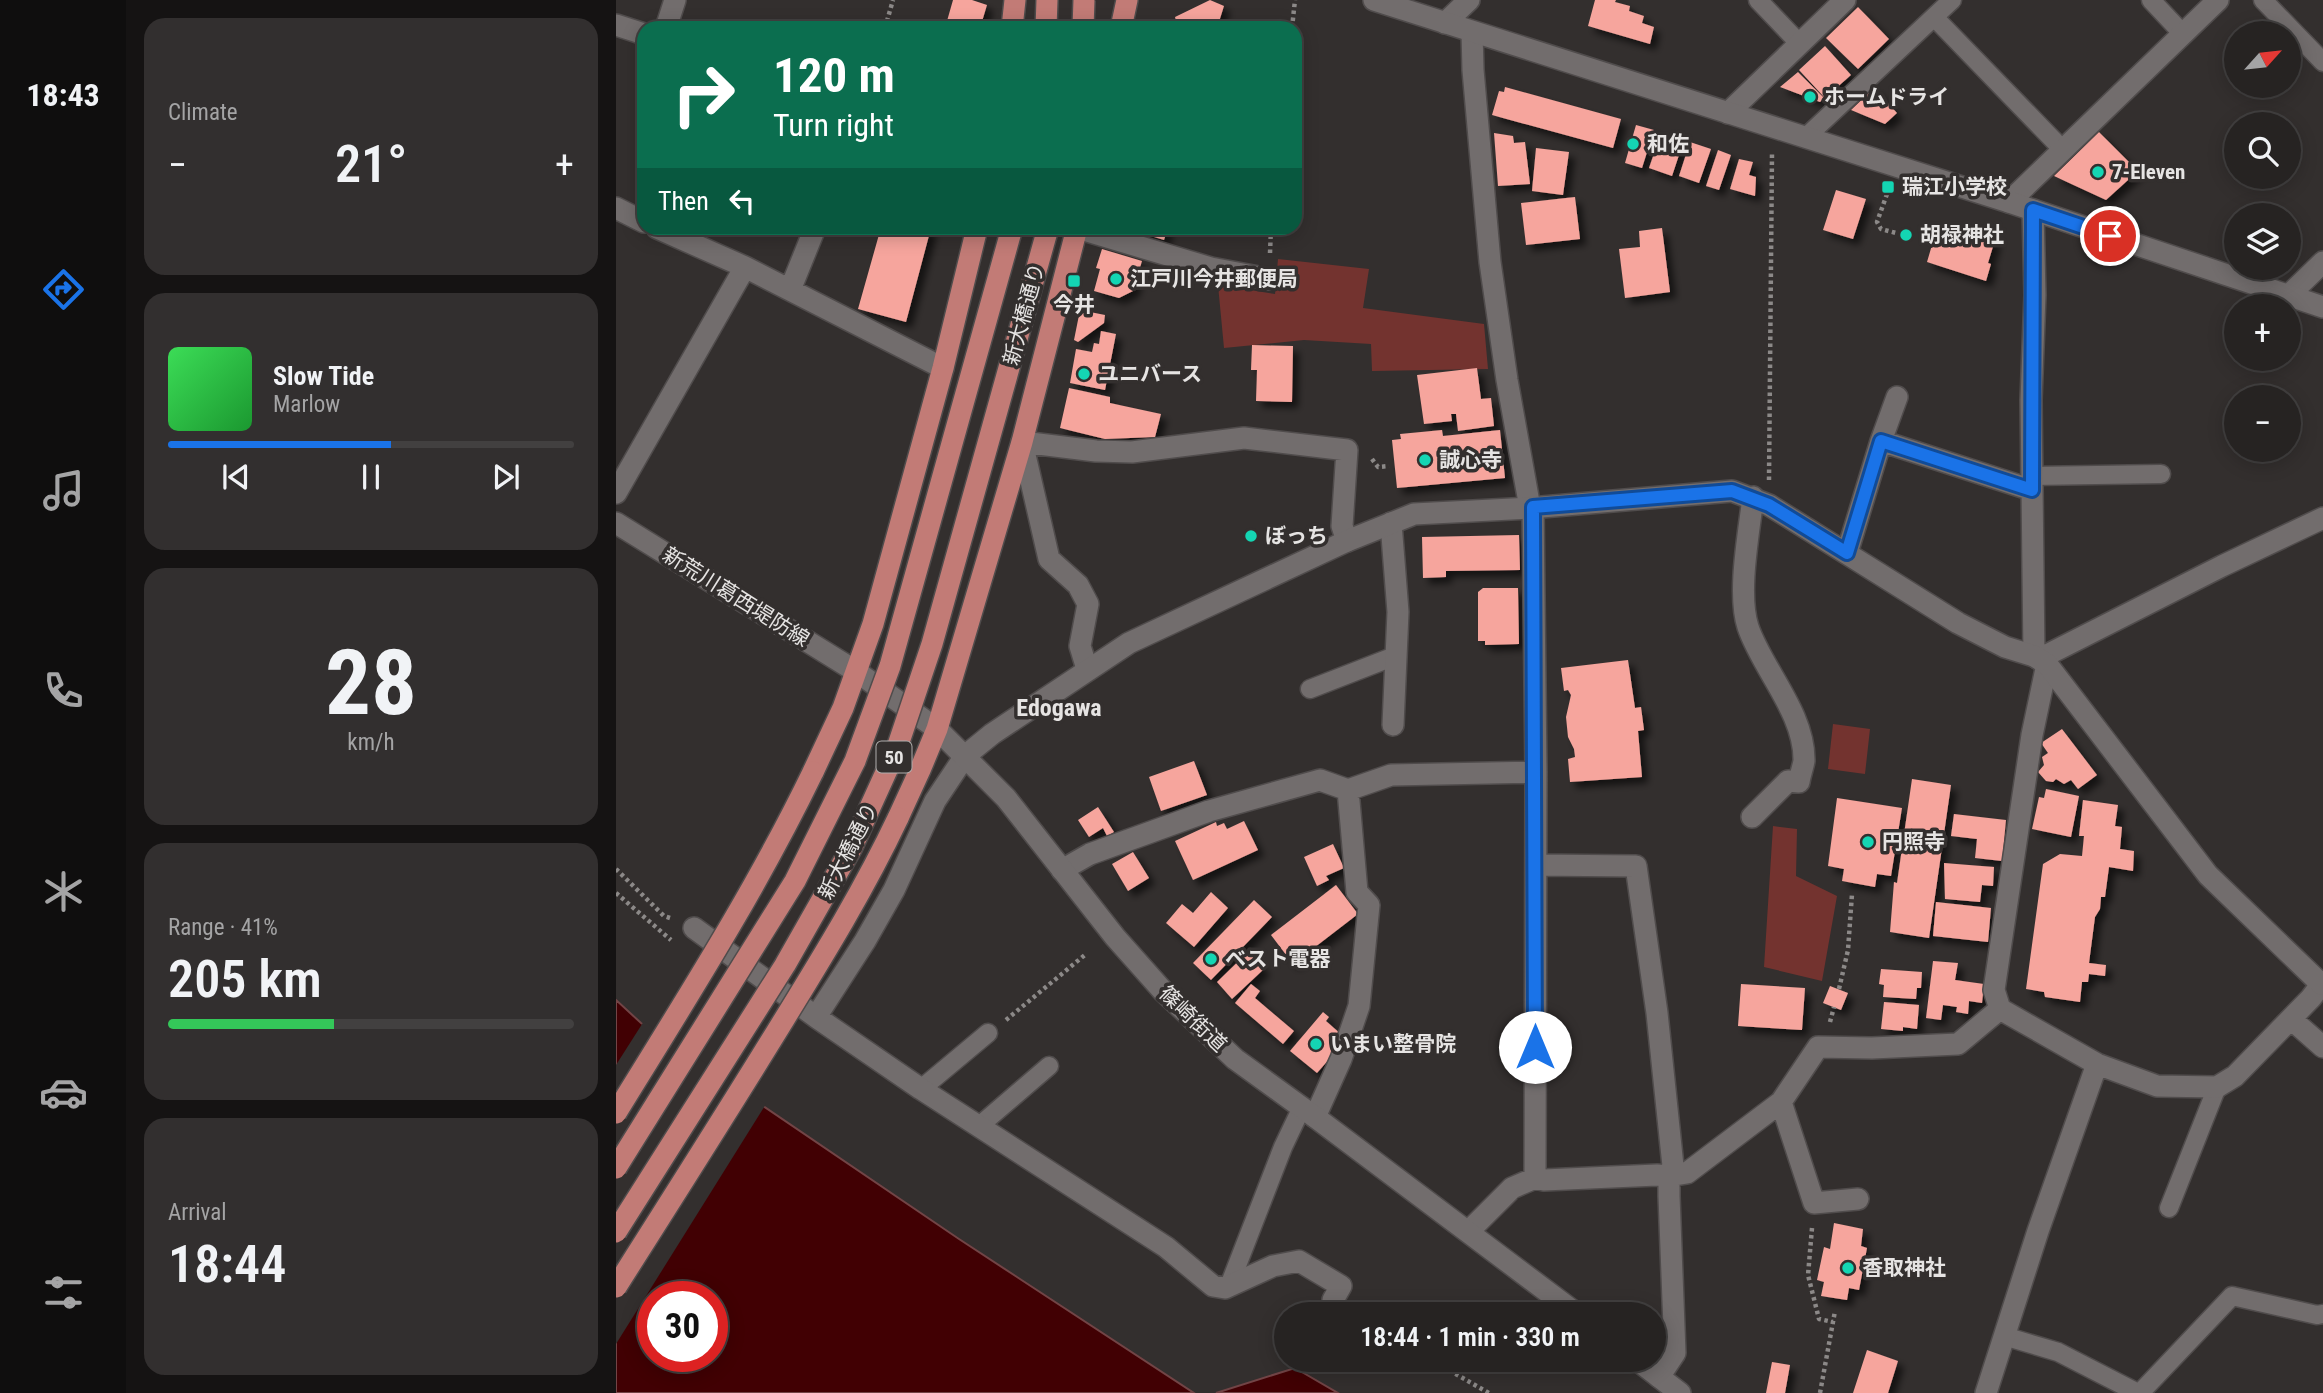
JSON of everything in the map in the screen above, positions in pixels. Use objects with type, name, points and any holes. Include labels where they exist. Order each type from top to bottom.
[{"type":"main road","points":[[1013,21],[1015,0]]},
{"type":"main road","points":[[1046,21],[1047,0]]},
{"type":"main road","points":[[1083,21],[1084,0]]},
{"type":"main road","points":[[1080,21],[1093,0]]},
{"type":"main road","points":[[1122,21],[1127,0]]},
{"type":"main road","points":[[616,1113],[746,899],[782,834],[843,708],[873,624],[943,368],[975,235]]},
{"type":"main road","name":"新大橋通り","points":[[616,1168],[794,881],[855,761],[890,666],[1010,235]]},
{"type":"main road","name":"新大橋通り","points":[[616,1232],[785,965],[852,847],[878,793],[912,709],[928,657],[1046,235]]},
{"type":"main road","name":"50","points":[[616,1287],[824,955],[867,881],[937,729],[1022,442],[1075,235]]},
{"type":"street","points":[[668,21],[675,0]]},
{"type":"street","points":[[1374,0],[2033,210],[2282,294]]},
{"type":"street","points":[[1445,23],[1469,0]]},
{"type":"street","points":[[1728,113],[1844,0]]},
{"type":"street","points":[[2008,202],[2218,0]]},
{"type":"street","points":[[616,25],[637,32]]},
{"type":"street","points":[[1472,32],[1490,262],[1507,380],[1531,508],[1536,772],[1535,1178]]},
{"type":"street","points":[[616,208],[637,218]]},
{"type":"street","points":[[816,1017],[865,941],[894,890],[935,801],[965,756],[992,734],[1129,643],[1347,541],[1414,514],[1531,508],[1732,491],[1761,501],[1958,624],[2005,647],[2040,659],[2208,875],[2322,983],[2311,998],[2235,1076],[2217,1087],[2157,1086],[2097,1064],[2000,1009],[1994,990],[2032,735],[2040,659],[2032,483],[2031,400],[2035,295],[2033,210]]},
{"type":"street","points":[[673,235],[745,267],[943,368]]},
{"type":"street","points":[[790,290],[813,235]]},
{"type":"street","points":[[1100,235],[1211,268],[1269,279]]},
{"type":"street","points":[[2290,294],[2323,262]]},
{"type":"street","points":[[616,493],[745,267]]},
{"type":"street","points":[[2301,300],[2323,307]]},
{"type":"street","points":[[1847,553],[1897,397]]},
{"type":"street","points":[[1087,669],[1080,646],[1088,604],[1078,585],[1049,559],[1022,442],[1096,451],[1132,452],[1244,438],[1347,450],[1342,526],[1347,541]]},
{"type":"street","points":[[1881,441],[2032,483]]},
{"type":"street","points":[[1752,817],[1788,781],[1799,782],[1804,760],[1798,728],[1748,626],[1743,588],[1761,501]]},
{"type":"street","points":[[2040,659],[2323,518]]},
{"type":"street","name":"新荒川葛西堤防線","points":[[616,523],[857,672]]},
{"type":"street","points":[[1391,523],[1398,612],[1393,725]]},
{"type":"street","name":"篠崎街道","points":[[857,672],[937,729],[965,756],[1006,798],[1115,937],[1163,991],[1235,1059],[1561,1302]]},
{"type":"street","points":[[1062,870],[1090,854],[1209,811],[1320,780],[1348,790],[1391,775],[1536,772]]},
{"type":"street","points":[[1309,1112],[1341,1059],[1359,1006],[1369,905],[1357,892],[1348,790]]},
{"type":"street","points":[[1536,865],[1636,866],[1657,1013],[1673,1166],[1670,1177],[1675,1353],[1659,1377]]},
{"type":"street","points":[[694,928],[921,1090],[1166,1247],[1213,1286],[1229,1286],[1273,1266],[1298,1261],[1341,1286],[1333,1300]]},
{"type":"street","points":[[1469,1231],[1512,1188],[1535,1178],[1544,1181],[1657,1175],[1670,1177],[1688,1173],[1781,1102],[1818,1047],[1872,1048],[1958,1044],[2000,1009]]},
{"type":"street","points":[[2291,1019],[2323,1047]]},
{"type":"street","points":[[1986,1393],[2097,1064]]},
{"type":"street","points":[[1781,1102],[1814,1203],[1858,1199]]},
{"type":"street","points":[[1653,1372],[1680,1393]]},
{"type":"lane","points":[[1758,0],[1800,44]]},
{"type":"lane","points":[[1805,138],[1952,0]]},
{"type":"lane","points":[[2151,0],[2183,34]]},
{"type":"lane","points":[[2263,0],[2323,62]]},
{"type":"lane","points":[[1934,17],[2063,150]]},
{"type":"lane","points":[[2032,483],[2161,474]]},
{"type":"lane","points":[[1310,689],[1395,656]]},
{"type":"lane","points":[[921,1090],[988,1033]]},
{"type":"lane","points":[[978,1127],[1049,1066]]},
{"type":"lane","points":[[2169,1208],[2217,1087]]},
{"type":"lane","points":[[1229,1286],[1283,1147],[1309,1112]]},
{"type":"lane","points":[[2004,1336],[2058,1352],[2139,1393],[2232,1296],[2317,1315],[2323,1314]]},
{"type":"path","points":[[887,21],[893,0]]},
{"type":"path","points":[[1293,21],[1295,0]]},
{"type":"path","points":[[1761,501],[1772,127]]},
{"type":"path","points":[[1887,194],[1877,222],[1881,229],[1900,234]]},
{"type":"path","points":[[616,869],[664,916],[694,928]]},
{"type":"path","points":[[616,893],[627,903]]},
{"type":"path","points":[[1839,989],[1848,950],[1852,894]]},
{"type":"path","points":[[988,1033],[1087,954]]},
{"type":"path","points":[[1814,1203],[1808,1275],[1819,1319],[1833,1322]]},
{"type":"path","points":[[1820,1393],[1835,1311]]},
{"type":"path","points":[[1452,1372],[1489,1393]]},
{"type":"shaded area","points":[[1278,259],[1369,269],[1363,308],[1484,324],[1488,369],[1372,371],[1371,344],[1304,340],[1224,348],[1218,285],[1275,294]]},
{"type":"shaded area","points":[[1833,724],[1870,729],[1865,774],[1828,769]]},
{"type":"shaded area","points":[[1773,826],[1797,829],[1796,876],[1837,896],[1822,981],[1764,967]]},
{"type":"shaded area","points":[[616,1000],[641,1023],[959,1239],[1194,1393],[616,1393]]},
{"type":"shaded area","points":[[1282,1372],[1302,1372],[1338,1393],[1216,1393]]},
{"type":"pier","points":[[644,1021],[766,1104],[655,1281],[637,1281],[637,1310],[616,1344],[616,1065]]},
{"type":"building","points":[[953,0],[972,0],[987,5],[982,21],[947,21]]},
{"type":"building","points":[[1210,0],[1224,6],[1219,21],[1176,21],[1175,17]]},
{"type":"building","points":[[1595,0],[1616,0],[1615,2],[1630,6],[1629,11],[1644,16],[1642,23],[1654,27],[1650,44],[1588,26]]},
{"type":"building","points":[[1858,7],[1889,39],[1858,69],[1826,38]]},
{"type":"building","points":[[1825,46],[1851,75],[1825,98],[1799,70]]},
{"type":"building","points":[[1798,72],[1824,98],[1820,102],[1780,87]]},
{"type":"building","points":[[1505,87],[1621,119],[1613,148],[1492,115],[1499,91],[1504,92]]},
{"type":"building","points":[[1874,88],[1897,113],[1885,124],[1851,110]]},
{"type":"building","points":[[1636,125],[1654,130],[1642,168],[1625,163]]},
{"type":"building","points":[[2099,132],[2138,171],[2106,200],[2054,176]]},
{"type":"building","points":[[1494,133],[1513,136],[1514,143],[1525,142],[1530,184],[1498,186]]},
{"type":"building","points":[[1661,133],[1684,140],[1672,176],[1649,168]]},
{"type":"building","points":[[1690,142],[1711,149],[1699,183],[1679,176]]},
{"type":"building","points":[[1536,148],[1569,152],[1563,195],[1532,191]]},
{"type":"building","points":[[1718,150],[1731,155],[1719,190],[1706,186]]},
{"type":"building","points":[[1739,159],[1753,162],[1749,175],[1756,177],[1755,196],[1730,189]]},
{"type":"building","points":[[1836,190],[1866,199],[1853,239],[1823,230]]},
{"type":"building","points":[[1575,197],[1580,239],[1526,245],[1521,203]]},
{"type":"building","points":[[1935,222],[1995,240],[1986,281],[1927,262],[1932,245],[1928,244]]},
{"type":"building","points":[[1662,228],[1670,292],[1625,298],[1619,249],[1640,247],[1639,231]]},
{"type":"building","points":[[879,235],[929,235],[906,322],[858,309]]},
{"type":"building","points":[[1148,235],[1166,235],[1164,240]]},
{"type":"building","points":[[1102,249],[1142,261],[1133,291],[1119,298],[1094,291],[1100,269],[1096,268]]},
{"type":"building","points":[[1080,310],[1105,315],[1104,323],[1078,342],[1074,340]]},
{"type":"building","points":[[1101,331],[1116,334],[1105,390],[1070,383],[1076,349],[1092,352],[1094,343],[1099,344]]},
{"type":"building","points":[[1252,345],[1293,346],[1292,402],[1256,401],[1257,370],[1251,370]]},
{"type":"building","points":[[1477,368],[1481,399],[1491,398],[1494,426],[1458,431],[1456,414],[1451,414],[1452,421],[1424,424],[1417,375]]},
{"type":"building","points":[[1069,388],[1110,397],[1110,403],[1161,414],[1155,437],[1105,439],[1060,428]]},
{"type":"building","points":[[1442,430],[1443,436],[1500,430],[1505,478],[1397,488],[1392,440],[1401,439],[1400,434]]},
{"type":"building","points":[[1519,535],[1520,570],[1446,571],[1446,577],[1423,578],[1422,537]]},
{"type":"building","points":[[1483,588],[1518,588],[1519,644],[1485,645],[1485,641],[1478,641],[1478,592]]},
{"type":"building","points":[[1628,660],[1635,708],[1641,707],[1644,730],[1638,731],[1642,777],[1570,782],[1568,759],[1575,757],[1568,737],[1566,717],[1571,695],[1568,690],[1564,691],[1561,668]]},
{"type":"building","points":[[2062,729],[2097,775],[2078,789],[2071,780],[2064,784],[2056,779],[2053,782],[2046,781],[2038,772],[2044,765],[2042,757],[2048,753],[2041,743]]},
{"type":"building","points":[[1194,761],[1207,795],[1161,811],[1149,777]]},
{"type":"building","points":[[1912,779],[1951,785],[1929,938],[1890,932],[1894,882],[1897,883]]},
{"type":"building","points":[[2046,789],[2079,796],[2071,837],[2032,829],[2039,797],[2044,798]]},
{"type":"building","points":[[1837,798],[1902,808],[1891,876],[1877,874],[1875,887],[1842,881],[1844,869],[1828,866]]},
{"type":"building","points":[[2083,800],[2118,805],[2115,826],[2122,827],[2120,849],[2134,851],[2133,871],[2109,867],[2105,897],[2101,897],[2100,909],[2095,917],[2089,963],[2106,965],[2105,976],[2089,974],[2088,982],[2082,982],[2080,1002],[2045,997],[2044,992],[2026,989],[2043,864],[2060,854],[2082,856],[2084,836],[2079,836]]},
{"type":"building","points":[[1098,807],[1114,832],[1107,836],[1103,828],[1089,837],[1078,820]]},
{"type":"building","points":[[1954,814],[2006,820],[2002,861],[1975,858],[1977,839],[1951,836]]},
{"type":"building","points":[[1244,821],[1258,850],[1193,880],[1175,841],[1216,822],[1217,826],[1224,823],[1227,829]]},
{"type":"building","points":[[1333,844],[1344,868],[1326,876],[1329,880],[1317,886],[1304,857]]},
{"type":"building","points":[[1133,852],[1149,878],[1128,891],[1112,864]]},
{"type":"building","points":[[1944,863],[1994,867],[1993,886],[1982,885],[1980,902],[1945,899]]},
{"type":"building","points":[[1336,885],[1358,914],[1293,964],[1271,935]]},
{"type":"building","points":[[1211,892],[1228,908],[1194,947],[1166,923],[1182,904],[1193,913]]},
{"type":"building","points":[[1254,900],[1272,917],[1211,980],[1193,963]]},
{"type":"building","points":[[1936,902],[1991,908],[1988,942],[1933,936]]},
{"type":"building","points":[[1248,952],[1264,969],[1232,999],[1217,982]]},
{"type":"building","points":[[1933,961],[1958,963],[1955,980],[1984,984],[1982,1003],[1969,1001],[1968,1014],[1956,1012],[1957,1007],[1943,1005],[1941,1020],[1926,1018]]},
{"type":"building","points":[[1881,969],[1922,972],[1921,988],[1917,988],[1916,999],[1883,997],[1884,985],[1879,984]]},
{"type":"building","points":[[1251,984],[1260,991],[1255,998],[1294,1031],[1283,1044],[1235,1003]]},
{"type":"building","points":[[1741,984],[1805,988],[1802,1030],[1738,1026]]},
{"type":"building","points":[[1830,986],[1848,993],[1841,1010],[1823,1003]]},
{"type":"building","points":[[1884,1002],[1919,1005],[1917,1029],[1881,1029]]},
{"type":"building","points":[[1323,1012],[1329,1017],[1326,1021],[1342,1035],[1333,1045],[1338,1049],[1317,1073],[1290,1051]]},
{"type":"building","points":[[1834,1223],[1863,1229],[1861,1246],[1867,1248],[1859,1290],[1849,1288],[1847,1300],[1821,1296],[1824,1282],[1817,1280],[1824,1247],[1830,1249]]},
{"type":"building","points":[[1867,1350],[1898,1361],[1888,1393],[1853,1393]]},
{"type":"building","points":[[1772,1362],[1790,1365],[1785,1393],[1766,1393]]},
{"type":"place","name":"ホームドライ","points":[[1810,97]]},
{"type":"place","name":"和佐","points":[[1633,144]]},
{"type":"place","name":"7-Eleven","points":[[2098,172]]},
{"type":"place","name":"瑞江小学校","points":[[1888,187]]},
{"type":"place","name":"胡禄神社","points":[[1906,235]]},
{"type":"place","name":"江戸川今井郵便局","points":[[1116,279]]},
{"type":"place","name":"今井","points":[[1074,281]]},
{"type":"place","name":"ユニバース","points":[[1084,374]]},
{"type":"place","name":"誠心寺","points":[[1425,460]]},
{"type":"place","name":"ぼっち","points":[[1251,536]]},
{"type":"place","name":"円照寺","points":[[1868,842]]},
{"type":"place","name":"ベスト電器","points":[[1211,959]]},
{"type":"place","name":"いまい整骨院","points":[[1316,1044]]},
{"type":"place","name":"香取神社","points":[[1848,1268]]},
{"type":"district","name":"Edogawa","points":[[1059,708]]},
{"type":"route","points":[[1535,1047],[1533,507],[1732,491],[1769,505],[1847,553],[1881,441],[2032,490],[2031,400],[2035,295],[2033,210],[2110,236]]}]
